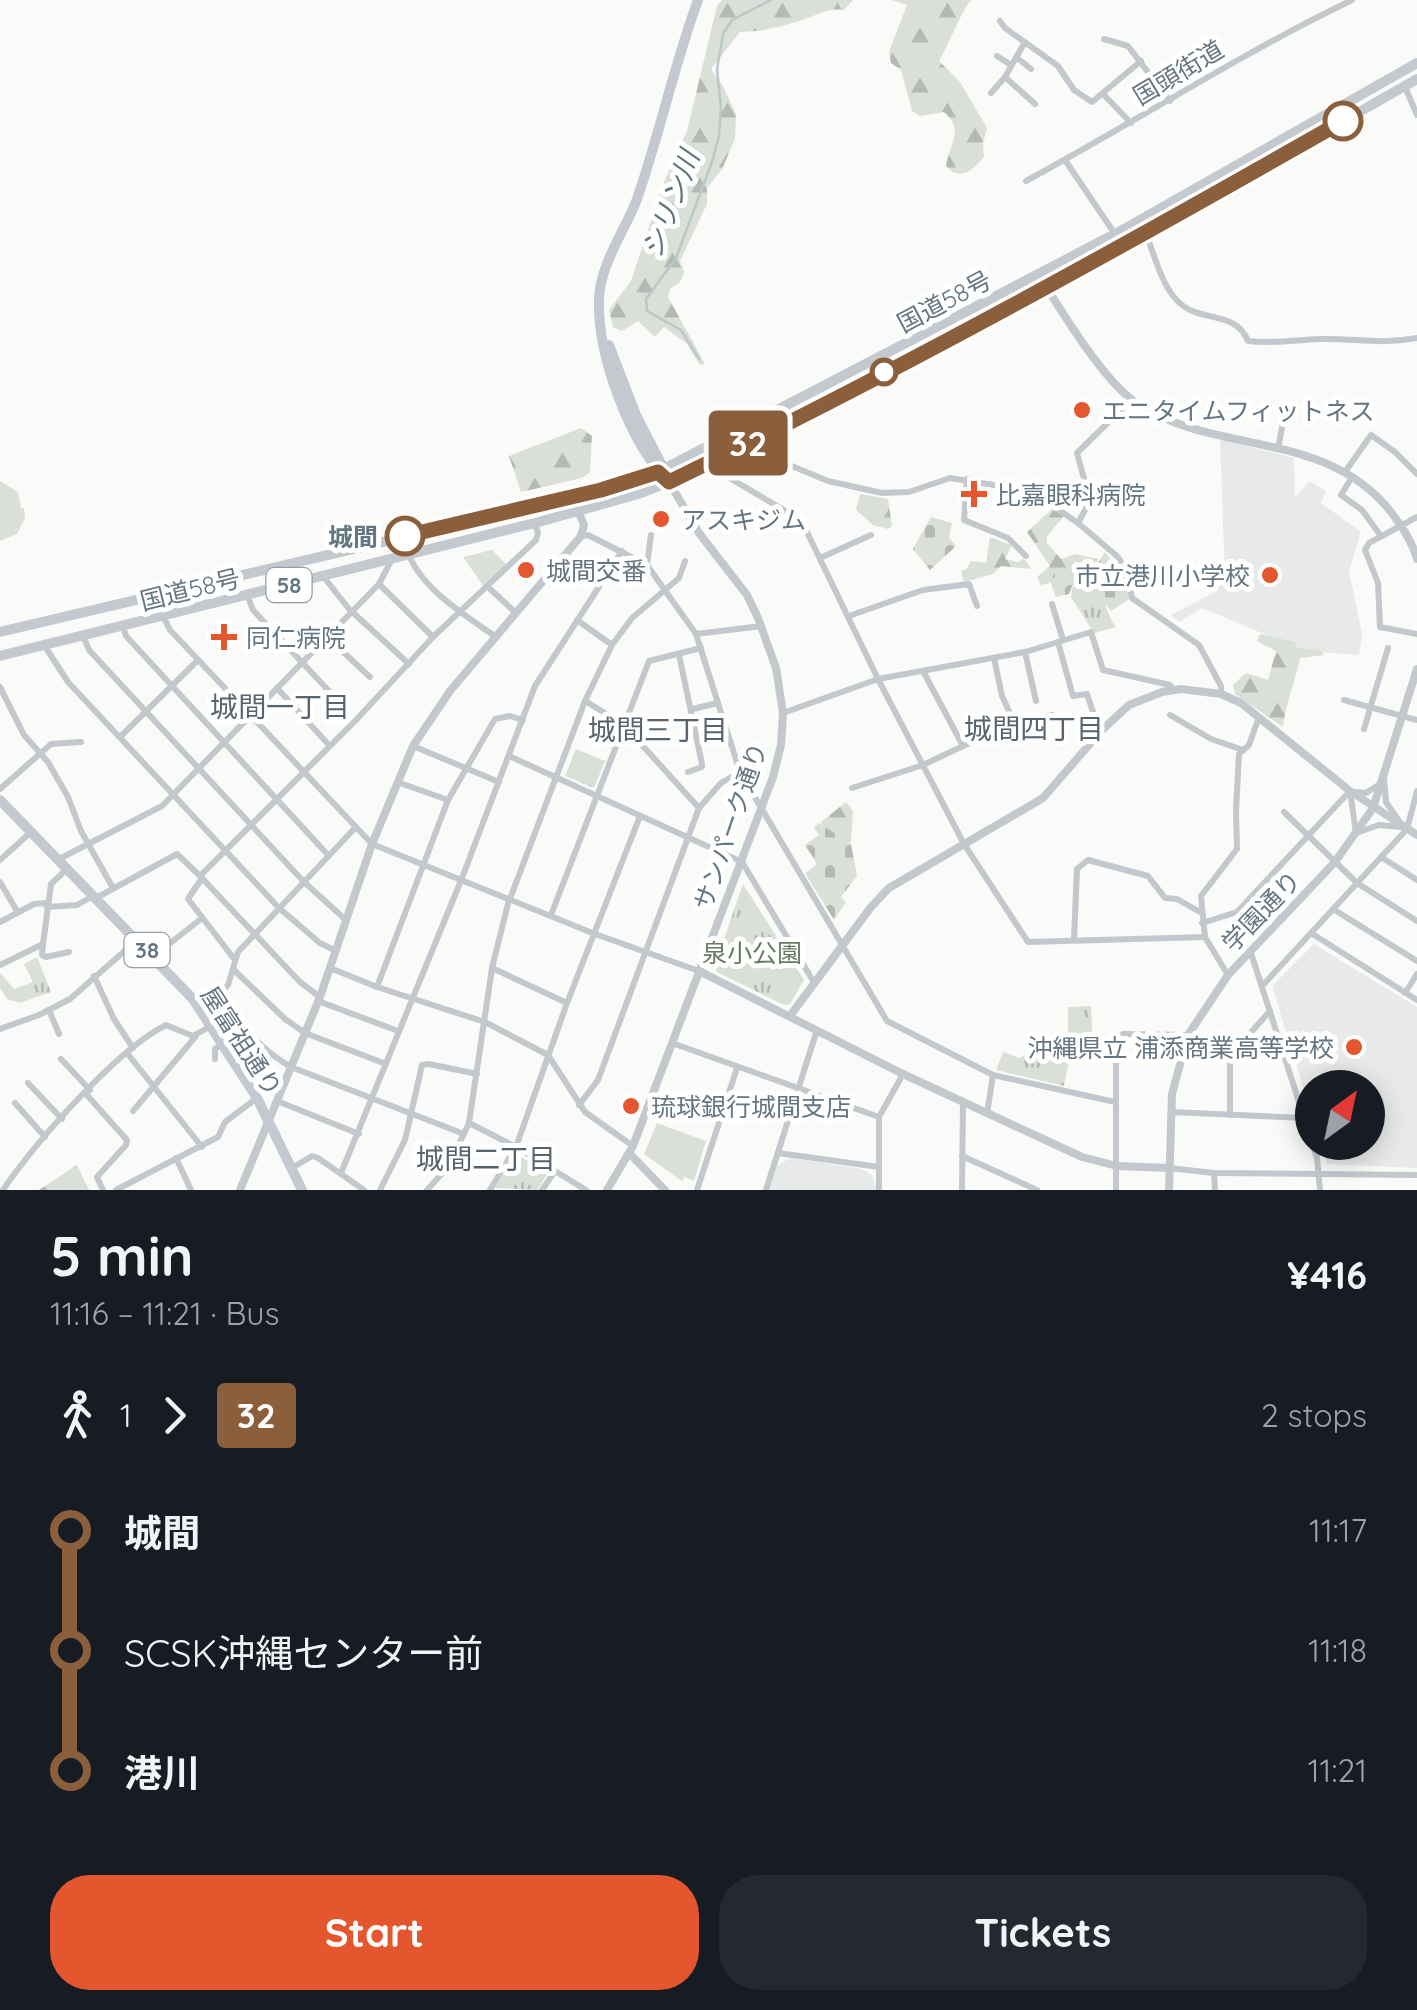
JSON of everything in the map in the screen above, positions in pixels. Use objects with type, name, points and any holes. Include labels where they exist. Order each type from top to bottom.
[{"type":"main road","points":[[669,482],[604,336],[598,304],[602,278],[640,189],[698,0]]},
{"type":"main road","name":"国道58号","points":[[0,632],[586,494],[662,470],[1117,234],[1417,62]]},
{"type":"main road","name":"国道58号","points":[[0,656],[409,556],[669,482],[768,434],[1123,246],[1417,79]]},
{"type":"main road","name":"屋富祖通り","points":[[0,800],[154,956],[204,1014],[258,1098],[302,1190]]},
{"type":"street","name":"国頭街道","points":[[1026,181],[1274,38],[1352,0]]},
{"type":"street","points":[[1000,21],[1058,66],[1074,90],[1092,102],[1141,61]]},
{"type":"street","points":[[1104,39],[1128,46],[1170,101]]},
{"type":"street","points":[[991,94],[1025,42]]},
{"type":"street","points":[[997,56],[1011,65]]},
{"type":"street","points":[[1016,57],[1031,68]]},
{"type":"street","points":[[1004,77],[1036,104]]},
{"type":"street","points":[[1404,86],[1417,115]]},
{"type":"street","points":[[1104,94],[1131,123]]},
{"type":"street","points":[[1065,160],[1123,246]]},
{"type":"street","points":[[1140,220],[1180,304],[1229,320],[1240,327],[1248,341],[1284,344],[1322,339],[1388,343],[1417,338]]},
{"type":"street","points":[[1038,274],[1088,347],[1131,400],[1172,421],[1316,458],[1348,475],[1376,496],[1400,525],[1417,558]]},
{"type":"street","points":[[952,320],[959,333]]},
{"type":"street","points":[[1078,523],[1090,501],[1077,453],[1131,400]]},
{"type":"street","points":[[1278,448],[1286,406]]},
{"type":"street","points":[[768,434],[787,464],[828,482],[896,494],[942,479],[966,479],[1031,491],[1078,523],[1122,562],[1136,602],[1203,650],[1221,686],[1220,694]]},
{"type":"street","points":[[1381,536],[1362,510],[1342,495],[1348,475],[1370,435],[1417,474]]},
{"type":"street","points":[[709,462],[794,516],[804,528],[964,844],[1028,942],[1205,937]]},
{"type":"street","points":[[966,479],[964,520],[1008,538],[1026,556]]},
{"type":"street","name":"サンパーク通り","points":[[607,1190],[631,1149],[742,862],[781,745],[783,713],[776,668],[762,626],[746,595],[709,548],[669,482]]},
{"type":"street","points":[[240,1190],[319,999],[372,844],[413,746],[450,691],[581,536],[584,525],[578,511]]},
{"type":"street","points":[[1417,518],[1369,543],[1364,550],[1378,583],[1380,627],[1417,634]]},
{"type":"street","points":[[236,961],[188,899],[201,877],[433,637],[536,540],[535,523]]},
{"type":"street","points":[[581,536],[588,535],[647,564],[696,634],[740,772],[887,1021],[993,1076],[1114,1102]]},
{"type":"street","points":[[647,564],[651,535]]},
{"type":"street","points":[[820,558],[872,535]]},
{"type":"street","points":[[341,1173],[462,878],[535,686],[622,551]]},
{"type":"street","points":[[409,556],[421,576],[496,637]]},
{"type":"street","points":[[58,860],[162,806],[380,584],[392,560]]},
{"type":"street","points":[[427,1190],[448,1167],[469,1123],[492,968],[509,900],[585,700],[612,645],[632,618],[679,578],[684,561]]},
{"type":"street","points":[[324,576],[352,610],[409,664]]},
{"type":"street","points":[[380,584],[433,637]]},
{"type":"street","points":[[849,616],[923,590],[969,584],[977,606]]},
{"type":"street","points":[[488,587],[516,613]]},
{"type":"street","points":[[246,595],[253,610],[343,706]]},
{"type":"street","points":[[1052,604],[1073,696],[1087,694],[1096,721]]},
{"type":"street","points":[[163,616],[167,626],[198,660],[372,844],[700,972],[987,1115],[1082,1157],[1117,1166],[1214,1172],[1417,1175]]},
{"type":"street","points":[[576,620],[612,645]]},
{"type":"street","points":[[122,626],[126,636],[329,856]]},
{"type":"street","points":[[696,634],[762,626]]},
{"type":"street","points":[[783,713],[878,680],[1025,652],[1091,632],[1103,670],[1170,685],[1174,690]]},
{"type":"street","points":[[83,635],[89,650],[197,768],[304,882],[346,920]]},
{"type":"street","points":[[328,637],[370,677]]},
{"type":"street","points":[[44,645],[60,672],[279,908],[336,952]]},
{"type":"street","points":[[551,916],[649,661],[701,648]]},
{"type":"street","points":[[1364,729],[1388,648]]},
{"type":"street","points":[[1025,652],[1036,702]]},
{"type":"street","points":[[679,655],[702,768],[688,772]]},
{"type":"street","points":[[994,658],[1002,696],[1014,722],[1018,725],[1052,715]]},
{"type":"street","points":[[120,736],[198,660]]},
{"type":"street","name":"学園通り","points":[[1169,1190],[1174,1079],[1188,1036],[1228,975],[1335,862],[1373,808],[1417,669]]},
{"type":"street","points":[[923,671],[963,746]]},
{"type":"street","points":[[0,687],[24,735],[68,796],[112,888]]},
{"type":"street","points":[[277,688],[329,746]]},
{"type":"street","points":[[790,1016],[890,888],[1043,798],[1102,730],[1129,706],[1174,690],[1220,694],[1259,715],[1350,791],[1417,835]]},
{"type":"street","points":[[585,700],[623,724],[699,808]]},
{"type":"street","points":[[1344,700],[1417,720]]},
{"type":"street","points":[[692,709],[717,703]]},
{"type":"street","points":[[1170,715],[1211,739],[1243,750]]},
{"type":"street","points":[[1228,975],[1205,937],[1201,896],[1238,849],[1237,772],[1240,754],[1249,745],[1259,715]]},
{"type":"street","points":[[377,988],[448,800],[495,719],[510,716],[523,720]]},
{"type":"street","points":[[852,788],[922,765],[1014,722]]},
{"type":"street","points":[[0,789],[52,744],[80,742]]},
{"type":"street","points":[[413,746],[498,782]]},
{"type":"street","points":[[509,756],[742,862],[814,984]]},
{"type":"street","points":[[579,1105],[598,1080],[699,808],[722,783],[740,772]]},
{"type":"street","points":[[1350,791],[1366,794],[1384,779]]},
{"type":"street","points":[[1384,779],[1386,802],[1407,829]]},
{"type":"street","points":[[396,782],[448,800]]},
{"type":"street","points":[[1350,791],[1356,833],[1380,825],[1407,829]]},
{"type":"street","points":[[1202,923],[1237,912],[1350,791]]},
{"type":"street","points":[[1263,985],[1407,829],[1417,794]]},
{"type":"street","points":[[1284,812],[1358,883],[1417,920]]},
{"type":"street","points":[[490,1190],[516,1146],[566,1003],[640,816]]},
{"type":"street","points":[[204,1014],[218,1000],[234,970],[238,952],[355,828]]},
{"type":"street","points":[[0,860],[31,832]]},
{"type":"street","points":[[0,922],[34,904],[77,905],[177,854],[319,999],[398,1031]]},
{"type":"street","points":[[1381,857],[1417,880]]},
{"type":"street","points":[[1074,939],[1078,868],[1088,860],[1148,876],[1165,898],[1177,899],[1200,913]]},
{"type":"street","points":[[67,870],[51,884],[42,955],[46,958],[69,952]]},
{"type":"street","points":[[0,882],[17,911]]},
{"type":"street","points":[[1258,892],[1284,918]]},
{"type":"street","points":[[1333,909],[1417,960]]},
{"type":"street","points":[[154,956],[202,918]]},
{"type":"street","points":[[1310,933],[1417,1000]]},
{"type":"street","points":[[0,1029],[70,999],[137,940]]},
{"type":"street","points":[[0,965],[43,944]]},
{"type":"street","points":[[1251,953],[1295,1089]]},
{"type":"street","points":[[330,968],[377,988],[485,1022],[548,1054],[579,1105],[631,1149],[665,1190]]},
{"type":"street","points":[[492,968],[566,1003]]},
{"type":"street","points":[[234,970],[305,1033],[386,1064]]},
{"type":"street","points":[[1405,993],[1417,974]]},
{"type":"street","points":[[94,976],[130,1051],[202,1146]]},
{"type":"street","points":[[218,1000],[246,1032],[291,1067],[464,1134]]},
{"type":"street","points":[[49,1010],[59,1034]]},
{"type":"street","points":[[1230,1115],[1232,1052],[1270,1010]]},
{"type":"street","points":[[2,1190],[45,1136],[130,1051],[166,1025],[190,1036],[197,1035]]},
{"type":"street","points":[[133,1111],[197,1035],[212,1025]]},
{"type":"street","points":[[766,1190],[817,1030]]},
{"type":"street","points":[[1116,1190],[1115,1046],[1119,1036],[1188,1036]]},
{"type":"street","points":[[672,1043],[879,1117]]},
{"type":"street","points":[[215,1059],[215,1049],[223,1044]]},
{"type":"street","points":[[61,1059],[127,1140],[97,1177],[103,1190]]},
{"type":"street","points":[[380,1190],[404,1140],[419,1072],[425,1063],[477,1074]]},
{"type":"street","points":[[697,1190],[737,1068]]},
{"type":"street","points":[[879,1190],[879,1117],[903,1074]]},
{"type":"street","points":[[987,1115],[993,1076]]},
{"type":"street","points":[[28,1083],[62,1119]]},
{"type":"street","points":[[116,1190],[218,1137],[225,1122],[258,1098]]},
{"type":"street","points":[[277,1101],[359,1134]]},
{"type":"street","points":[[15,1103],[45,1136]]},
{"type":"street","points":[[962,1190],[963,1103]]},
{"type":"street","points":[[1170,1112],[1295,1118]]},
{"type":"street","points":[[469,1123],[516,1146],[586,1190]]},
{"type":"street","points":[[778,1152],[879,1167]]},
{"type":"street","points":[[292,1168],[312,1156],[364,1190]]},
{"type":"street","points":[[962,1156],[1016,1186],[1037,1190]]},
{"type":"street","points":[[176,1158],[191,1190]]},
{"type":"street","points":[[1315,1160],[1320,1190]]},
{"type":"street","points":[[542,1190],[555,1171]]},
{"type":"street","points":[[1214,1172],[1215,1190]]},
{"type":"shaded area","points":[[1220,439],[1294,458],[1295,498],[1309,481],[1326,491],[1321,503],[1361,532],[1349,571],[1362,634],[1359,655],[1305,651],[1202,608],[1179,622],[1171,615],[1217,591],[1225,576]]},
{"type":"shaded area","name":"沖縄県立 浦添商業高等学校","points":[[1314,944],[1417,1007],[1417,1168],[1327,1164],[1326,1160],[1385,1160],[1385,1070],[1298,1070],[1272,986]]},
{"type":"shaded area","points":[[790,1158],[862,1169],[872,1175],[877,1190],[769,1190],[777,1166]]},
{"type":"green space","points":[[722,0],[853,0],[844,10],[740,32],[711,69],[736,114],[735,139],[722,169],[707,188],[707,204],[680,261],[684,272],[668,297],[705,364],[700,365],[687,344],[664,327],[655,337],[638,321],[622,331],[613,327],[609,310],[631,281],[664,182],[687,131],[717,6]]},
{"type":"green space","points":[[892,0],[971,0],[939,61],[960,82],[987,128],[984,157],[966,172],[956,173],[946,166],[955,131],[950,119],[944,112],[920,116],[912,111],[901,70],[891,63],[889,52],[907,5]]},
{"type":"green space","points":[[581,428],[592,436],[590,472],[582,478],[521,492],[509,456]]},
{"type":"green space","points":[[0,481],[18,492],[25,518],[17,534],[0,541]]},
{"type":"green space","points":[[860,494],[888,499],[892,526],[888,529],[873,525],[856,510]]},
{"type":"green space","points":[[1053,508],[1064,516],[1047,536],[1047,543],[1061,559],[1075,554],[1099,559],[1089,573],[1057,575],[1041,585],[1037,577],[1050,566],[1027,532]]},
{"type":"green space","points":[[931,517],[952,523],[949,538],[956,546],[930,570],[913,549]]},
{"type":"green space","points":[[990,537],[1012,545],[1005,559],[1018,562],[1024,558],[1031,569],[1001,566],[993,574],[964,582],[961,571],[971,561],[986,563]]},
{"type":"green space","points":[[492,550],[506,564],[484,587],[463,557]]},
{"type":"green space","points":[[1105,552],[1111,560],[1104,576],[1104,594],[1116,627],[1094,633],[1071,597],[1074,579],[1085,583]]},
{"type":"green space","points":[[1113,559],[1124,574],[1129,599],[1111,611],[1106,605],[1102,607],[1100,588]]},
{"type":"green space","points":[[1085,562],[1094,567],[1084,583],[1075,579],[1069,594],[1056,597],[1050,581],[1056,571],[1075,573]]},
{"type":"green space","points":[[1260,634],[1295,642],[1296,648],[1320,650],[1324,655],[1300,658],[1283,727],[1235,694],[1233,685],[1246,673],[1268,680],[1276,651],[1257,641]]},
{"type":"green space","points":[[576,749],[605,761],[594,788],[565,776]]},
{"type":"green space","points":[[846,802],[853,811],[851,843],[827,833],[821,822]]},
{"type":"green space","points":[[819,823],[851,844],[857,876],[841,897],[846,902],[834,920],[805,873],[817,864],[805,845],[819,835],[814,827]]},
{"type":"green space","name":"泉小公園","points":[[743,884],[804,980],[790,1004],[784,1005],[717,972],[715,965]]},
{"type":"green space","points":[[37,957],[51,992],[20,1003],[7,999],[0,988],[0,973],[14,989],[33,982],[24,964]]},
{"type":"green space","points":[[1091,1006],[1093,1059],[1069,1060],[1064,1086],[996,1070],[1003,1052],[1020,1058],[1041,1045],[1068,1038],[1068,1007]]},
{"type":"green space","points":[[657,1123],[706,1141],[694,1181],[684,1177],[682,1181],[644,1154]]},
{"type":"green space","points":[[516,1154],[548,1173],[537,1190],[495,1188]]},
{"type":"green space","points":[[77,1165],[89,1190],[39,1190]]},
{"type":"waterway","name":"シリン川","points":[[699,359],[681,330],[647,311],[646,299],[676,258],[712,162],[719,136],[717,69],[723,34],[732,20],[771,0]]},
{"type":"bus line","name":"32","points":[[405,536],[601,490],[658,472],[669,482],[768,434],[1147,233],[1343,121]]},
{"type":"place","name":"エニタイムフィットネス","points":[[1082,410]]},
{"type":"place","name":"比嘉眼科病院","points":[[974,494]]},
{"type":"place","name":"アスキジム","points":[[661,519]]},
{"type":"place","name":"城間","points":[[405,536]]},
{"type":"place","name":"城間交番","points":[[526,570]]},
{"type":"place","name":"市立港川小学校","points":[[1270,575]]},
{"type":"place","name":"同仁病院","points":[[224,637]]},
{"type":"place","name":"沖縄県立 浦添商業高等学校","points":[[1354,1047]]},
{"type":"place","name":"琉球銀行城間支店","points":[[631,1106]]},
{"type":"district","name":"城間一丁目","points":[[280,706]]},
{"type":"district","name":"城間四丁目","points":[[1034,728]]},
{"type":"district","name":"城間三丁目","points":[[658,729]]},
{"type":"district","name":"城間二丁目","points":[[486,1158]]}]
